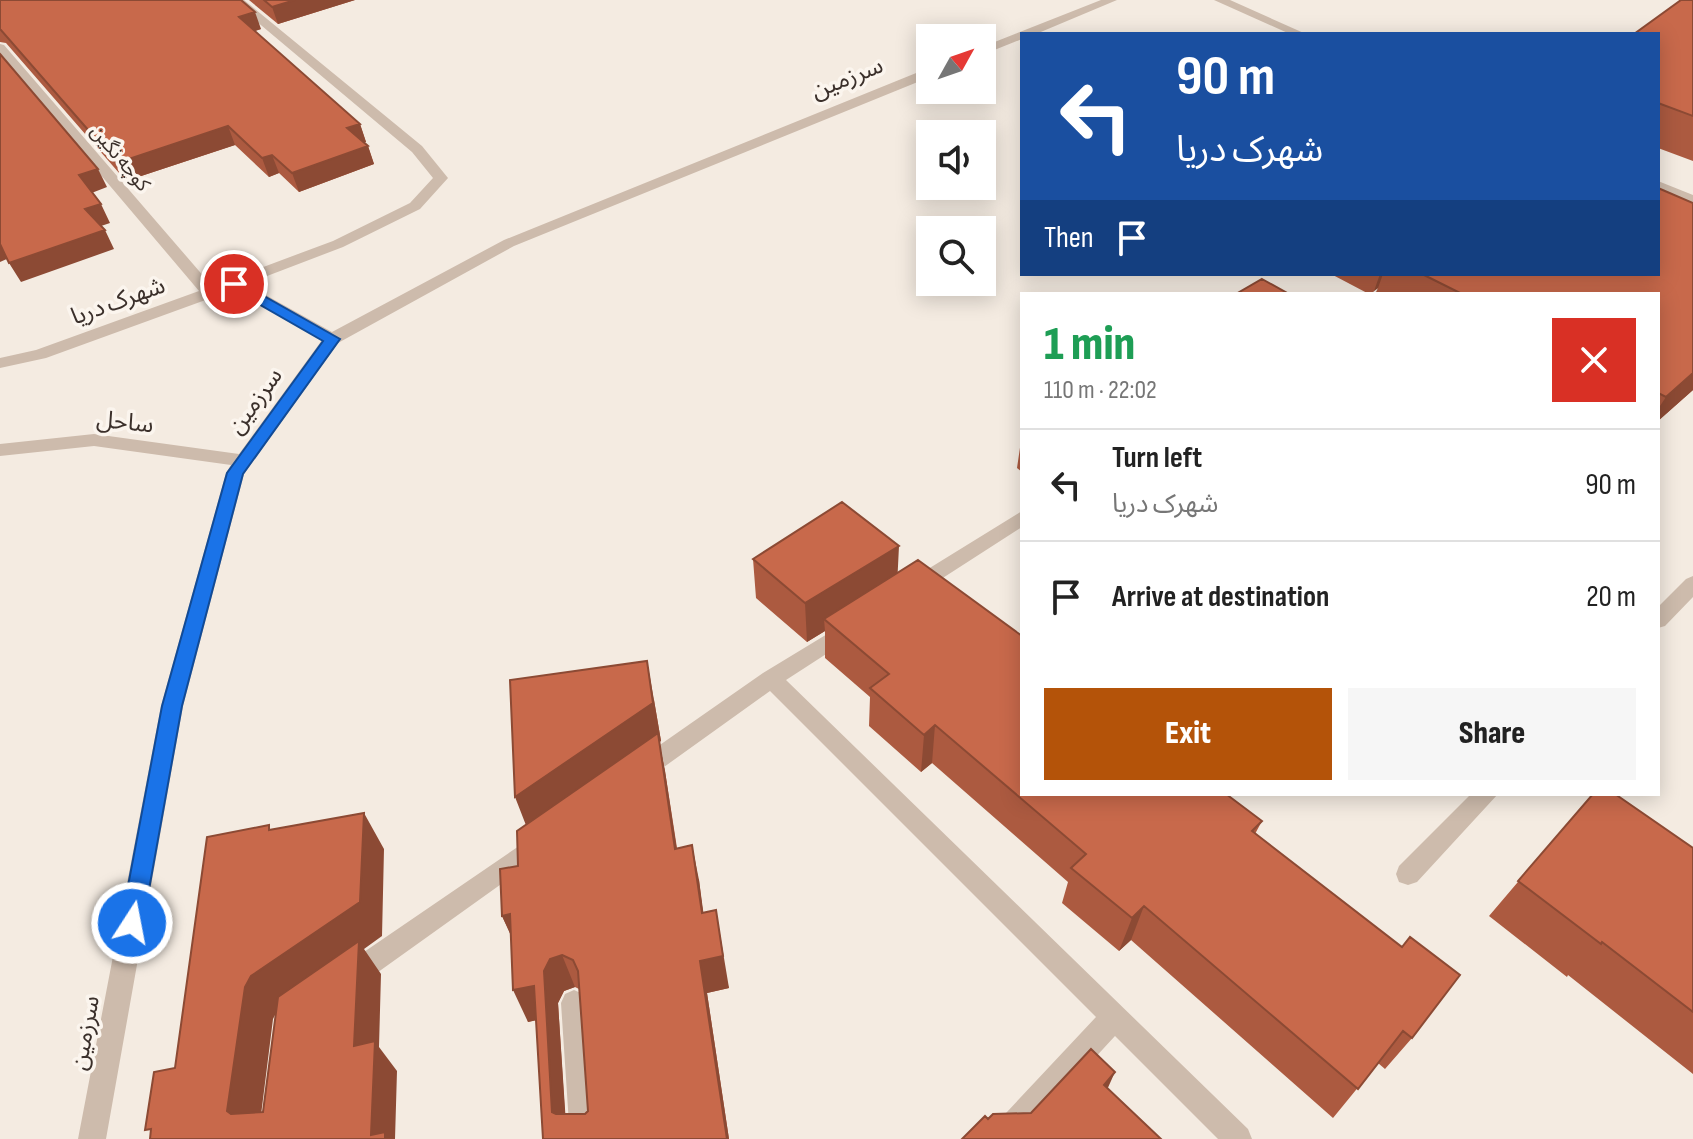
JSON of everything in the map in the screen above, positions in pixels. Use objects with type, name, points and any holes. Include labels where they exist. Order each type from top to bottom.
[{"type":"street","points":[[209,293],[338,244],[415,206],[441,178],[417,149],[237,0]]},
{"type":"street","points":[[1031,32],[1111,0]]},
{"type":"street","points":[[1220,0],[1295,32]]},
{"type":"street","points":[[996,46],[1020,37]]},
{"type":"street","name":"کوچه نگین","points":[[0,48],[209,293]]},
{"type":"street","name":"سرزمین","points":[[92,1139],[172,706],[235,473],[332,339],[509,243],[916,78]]},
{"type":"street","points":[[1660,186],[1693,200]]},
{"type":"street","name":"شهرک دریا","points":[[0,363],[40,354],[234,284],[332,339]]},
{"type":"street","name":"ساحل","points":[[0,450],[94,440],[244,461]]},
{"type":"street","points":[[889,603],[1020,519]]},
{"type":"street","points":[[1660,618],[1693,584]]},
{"type":"street","points":[[627,781],[771,679],[863,620]]},
{"type":"street","points":[[771,679],[1238,1139]]},
{"type":"street","points":[[1408,874],[1484,796]]},
{"type":"street","points":[[328,993],[562,827]]},
{"type":"street","points":[[574,1003],[584,1139]]},
{"type":"street","points":[[1001,1139],[1114,1017]]},
{"type":"building","points":[[0,0],[241,0],[255,12],[239,17],[360,124],[347,128],[368,146],[292,173],[272,155],[262,158],[228,126],[117,163],[0,29]]},
{"type":"building","points":[[264,0],[295,0],[272,7]]},
{"type":"building","points":[[1681,0],[1693,0],[1693,116],[1660,104],[1660,32],[1637,32]]},
{"type":"building","points":[[0,54],[98,169],[79,175],[101,204],[85,209],[105,230],[9,263],[0,244]]},
{"type":"building","points":[[1660,189],[1693,203],[1693,373],[1666,397],[1660,394],[1660,292],[1458,292],[1426,276],[1660,276]]},
{"type":"building","points":[[1262,279],[1285,292],[1239,292]]},
{"type":"building","points":[[842,502],[899,546],[805,603],[753,559]]},
{"type":"building","points":[[918,560],[1020,635],[1020,796],[1229,796],[1262,821],[1252,831],[1402,947],[1410,937],[1460,975],[1412,1038],[1403,1031],[1358,1089],[1144,906],[1132,918],[1071,868],[1086,854],[935,725],[924,735],[870,688],[889,674],[824,619]]},
{"type":"building","points":[[647,661],[653,703],[515,797],[510,680]]},
{"type":"building","points":[[658,733],[675,849],[692,845],[702,913],[716,910],[723,956],[700,961],[727,1139],[543,1139],[534,986],[513,990],[510,914],[502,916],[500,869],[518,866],[517,831]],"holes":[[[562,955],[573,960],[578,971],[588,1111],[585,1114],[556,1114],[552,1112],[544,971],[550,959]]]},
{"type":"building","points":[[1591,796],[1618,796],[1693,848],[1693,1012],[1602,942],[1518,881]]},
{"type":"building","points":[[364,813],[360,902],[251,976],[245,987],[227,1111],[231,1114],[263,1112],[278,997],[359,941],[354,1046],[375,1041],[371,1135],[385,1132],[385,1139],[150,1139],[151,1129],[145,1130],[154,1072],[175,1068],[207,837],[269,825],[269,830]]},
{"type":"building","points":[[1091,1049],[1115,1072],[1104,1085],[1161,1139],[962,1139],[985,1116],[988,1119],[993,1114],[1031,1113]]},
{"type":"route","points":[[132,923],[172,706],[235,473],[332,339],[234,284]]}]
